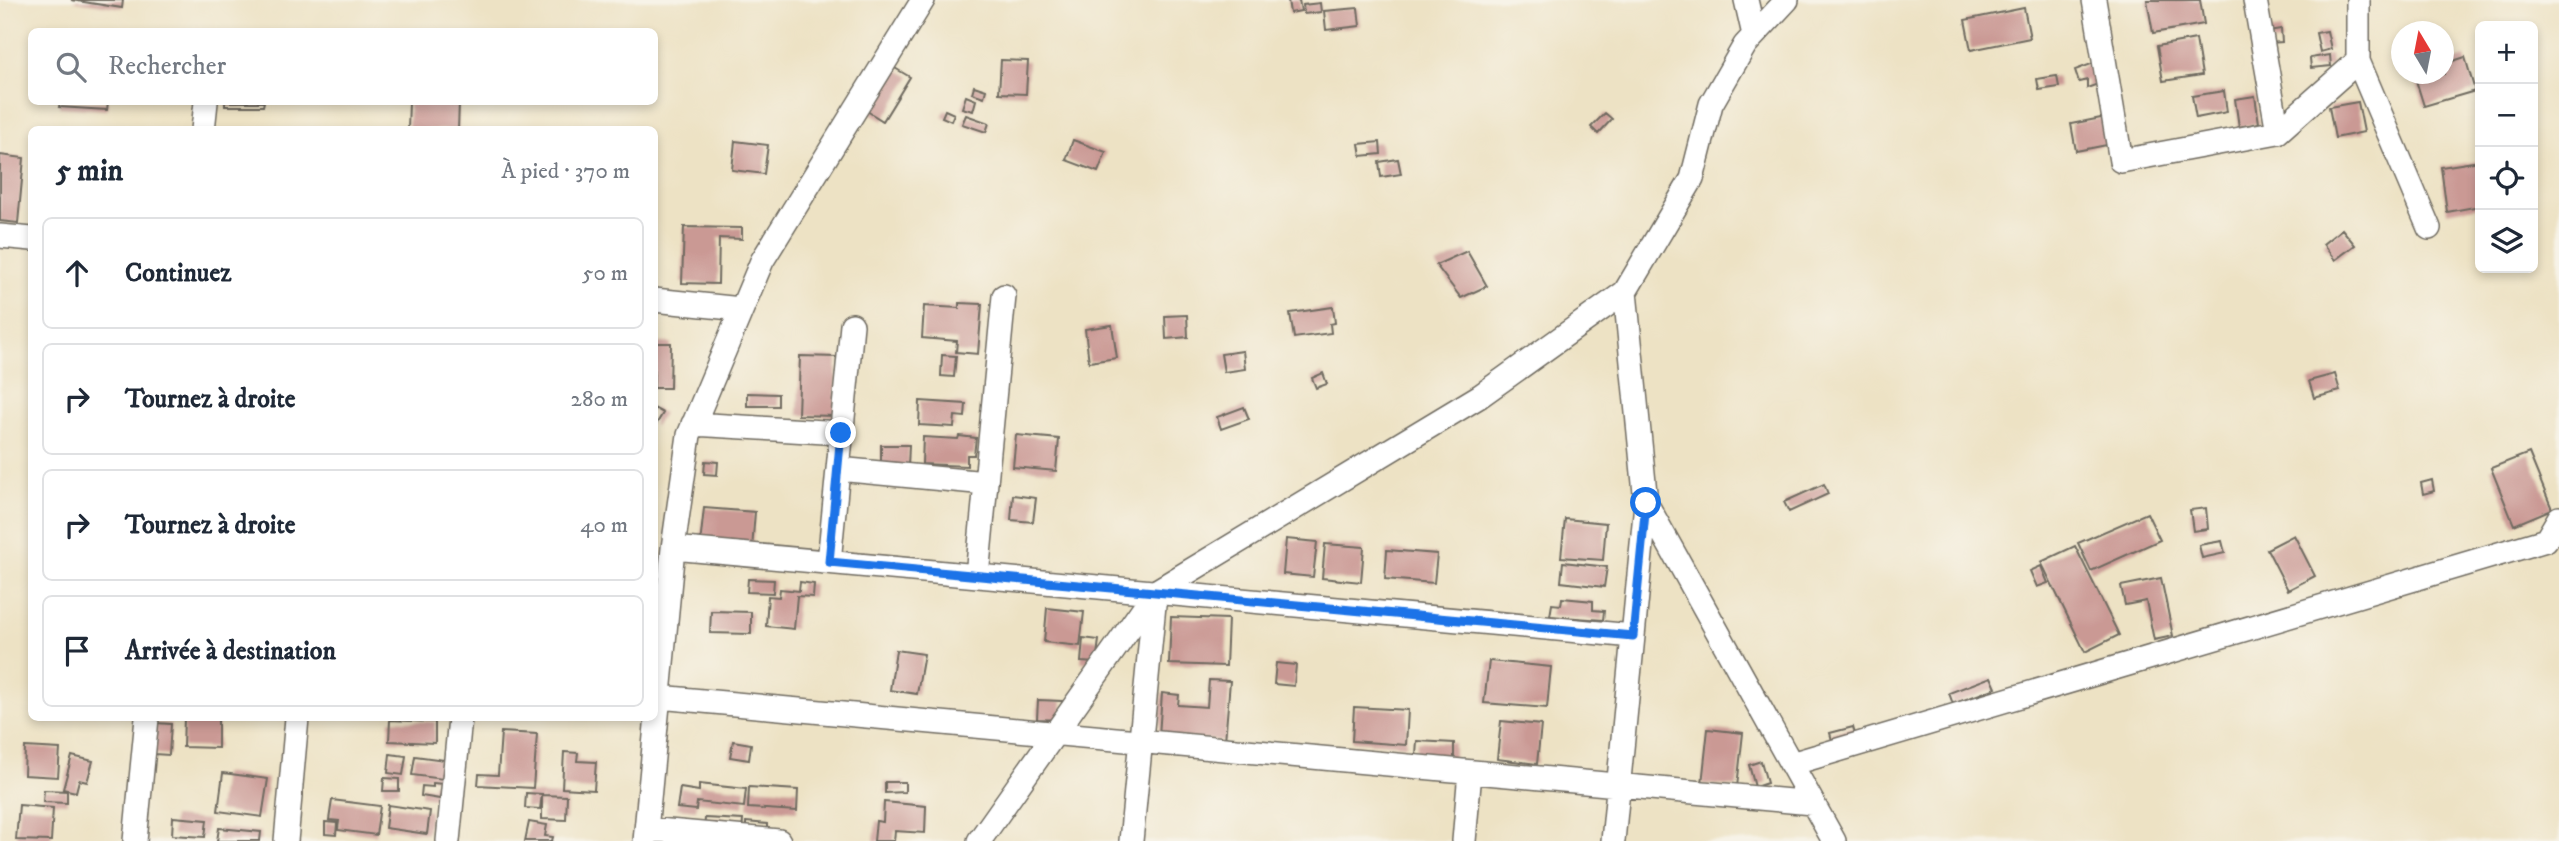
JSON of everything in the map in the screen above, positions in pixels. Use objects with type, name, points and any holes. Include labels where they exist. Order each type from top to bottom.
[{"type":"street","points":[[658,708],[673,548],[689,435],[693,424],[762,261],[923,0]]},
{"type":"street","points":[[1746,0],[1754,36]]},
{"type":"street","points":[[979,841],[1155,592],[1480,396],[1625,292],[1692,179],[1711,104],[1745,45],[1787,0]]},
{"type":"street","points":[[2094,0],[2121,161],[2278,132],[2358,61]]},
{"type":"street","points":[[2255,0],[2278,132]]},
{"type":"street","points":[[2358,0],[2358,61],[2429,228]]},
{"type":"street","points":[[203,126],[206,105]]},
{"type":"street","points":[[0,236],[28,239]]},
{"type":"street","points":[[1613,841],[1646,503],[1625,292]]},
{"type":"street","points":[[977,576],[1004,296]]},
{"type":"street","points":[[658,300],[741,309]]},
{"type":"street","points":[[829,562],[852,325]]},
{"type":"street","points":[[693,424],[841,433]]},
{"type":"street","points":[[838,469],[986,483]]},
{"type":"street","points":[[1646,503],[1834,841]]},
{"type":"street","points":[[1791,764],[2546,540],[2559,518]]},
{"type":"street","points":[[673,548],[1633,636]]},
{"type":"street","points":[[1131,841],[1155,592]]},
{"type":"street","points":[[659,697],[1812,803]]},
{"type":"street","points":[[135,841],[147,721]]},
{"type":"street","points":[[286,841],[297,721]]},
{"type":"street","points":[[448,841],[460,721]]},
{"type":"street","points":[[657,721],[646,835],[779,841]]},
{"type":"street","points":[[1464,841],[1470,772]]},
{"type":"building","points":[[71,0],[123,0],[122,8]]},
{"type":"building","points":[[1288,0],[1299,0],[1301,11],[1290,13]]},
{"type":"building","points":[[2147,0],[2200,0],[2204,24],[2153,33]]},
{"type":"building","points":[[1320,3],[1321,12],[1304,14],[1303,5]]},
{"type":"building","points":[[1358,8],[1360,26],[1326,30],[1324,11]]},
{"type":"building","points":[[2024,8],[2030,38],[1971,50],[1965,20]]},
{"type":"building","points":[[2281,29],[2282,42],[2269,43],[2268,31]]},
{"type":"building","points":[[2327,31],[2331,49],[2320,52],[2316,33]]},
{"type":"building","points":[[2196,39],[2202,75],[2163,81],[2157,46]]},
{"type":"building","points":[[2330,55],[2331,66],[2311,68],[2310,58]]},
{"type":"building","points":[[2465,57],[2475,91],[2424,106],[2417,84],[2454,84],[2454,61]]},
{"type":"building","points":[[1001,60],[1028,61],[1026,94],[999,93]]},
{"type":"building","points":[[2094,63],[2101,83],[2087,88],[2087,80],[2079,82],[2075,70]]},
{"type":"building","points":[[893,67],[910,77],[883,121],[867,111]]},
{"type":"building","points":[[2057,76],[2059,87],[2039,90],[2037,79]]},
{"type":"building","points":[[974,86],[986,90],[984,97],[972,93]]},
{"type":"building","points":[[2224,91],[2227,112],[2196,118],[2192,96]]},
{"type":"building","points":[[966,96],[976,100],[973,111],[962,108]]},
{"type":"building","points":[[2255,96],[2259,123],[2239,127],[2235,99]]},
{"type":"building","points":[[2358,102],[2364,132],[2335,138],[2329,107]]},
{"type":"building","points":[[59,105],[108,105],[107,110]]},
{"type":"building","points":[[225,105],[263,105],[263,106]]},
{"type":"building","points":[[409,105],[459,105],[458,126],[408,126]]},
{"type":"building","points":[[945,110],[954,114],[951,121],[942,117]]},
{"type":"building","points":[[1605,113],[1612,119],[1598,134],[1591,127]]},
{"type":"building","points":[[966,115],[989,123],[986,132],[962,124]]},
{"type":"building","points":[[2106,117],[2112,144],[2076,151],[2071,124]]},
{"type":"building","points":[[1073,140],[1106,152],[1098,172],[1066,160]]},
{"type":"building","points":[[735,141],[768,145],[764,174],[732,170]]},
{"type":"building","points":[[1380,142],[1381,154],[1361,156],[1359,144]]},
{"type":"building","points":[[0,155],[24,158],[18,223],[0,221]]},
{"type":"building","points":[[1398,159],[1401,174],[1381,177],[1379,162]]},
{"type":"building","points":[[2475,162],[2475,207],[2447,212],[2441,167]]},
{"type":"building","points":[[684,227],[742,228],[742,239],[719,238],[718,284],[682,283]]},
{"type":"building","points":[[2342,229],[2355,245],[2335,260],[2323,244]]},
{"type":"building","points":[[1467,251],[1487,286],[1461,298],[1436,265]]},
{"type":"building","points":[[959,303],[982,304],[978,354],[956,352],[957,341],[922,338],[924,306],[959,308]]},
{"type":"building","points":[[1333,307],[1335,323],[1330,324],[1331,333],[1294,338],[1290,313]]},
{"type":"building","points":[[1187,315],[1188,337],[1166,339],[1165,316]]},
{"type":"building","points":[[1112,325],[1117,358],[1089,362],[1085,329]]},
{"type":"building","points":[[658,343],[671,343],[670,388],[658,388]]},
{"type":"building","points":[[1243,351],[1245,369],[1224,372],[1221,354]]},
{"type":"building","points":[[942,355],[956,356],[954,377],[941,376]]},
{"type":"building","points":[[800,356],[837,357],[835,416],[798,415]]},
{"type":"building","points":[[1323,373],[1327,384],[1316,388],[1312,378]]},
{"type":"building","points":[[2335,374],[2340,391],[2314,398],[2309,381]]},
{"type":"building","points":[[747,393],[778,394],[778,406],[747,406]]},
{"type":"building","points":[[920,401],[966,404],[965,417],[955,416],[954,427],[919,425]]},
{"type":"building","points":[[1244,407],[1249,419],[1221,429],[1217,417]]},
{"type":"building","points":[[1016,435],[1059,439],[1056,471],[1013,467]]},
{"type":"building","points":[[959,436],[976,438],[974,455],[967,455],[967,466],[922,464],[923,437],[958,439]]},
{"type":"building","points":[[881,445],[909,445],[908,467],[881,467]]},
{"type":"building","points":[[2529,453],[2552,509],[2514,525],[2491,468]]},
{"type":"building","points":[[705,461],[718,462],[717,475],[704,474]]},
{"type":"building","points":[[2432,480],[2434,491],[2423,494],[2421,483]]},
{"type":"building","points":[[1824,484],[1828,494],[1789,512],[1784,502]]},
{"type":"building","points":[[1013,495],[1036,498],[1033,522],[1011,520]]},
{"type":"building","points":[[704,508],[755,512],[752,549],[700,545]]},
{"type":"building","points":[[2206,508],[2208,529],[2193,531],[2190,510]]},
{"type":"building","points":[[2147,513],[2160,540],[2091,571],[2078,543]]},
{"type":"building","points":[[1565,519],[1606,523],[1603,560],[1561,557]]},
{"type":"building","points":[[2294,535],[2315,576],[2288,590],[2267,549]]},
{"type":"building","points":[[1286,539],[1317,542],[1313,577],[1283,574]]},
{"type":"building","points":[[2222,541],[2225,553],[2202,558],[2199,545]]},
{"type":"building","points":[[1325,544],[1364,547],[1361,582],[1322,578]]},
{"type":"building","points":[[2075,546],[2119,635],[2085,652],[2041,562]]},
{"type":"building","points":[[1387,550],[1437,554],[1434,583],[1385,579]]},
{"type":"building","points":[[1563,562],[1607,567],[1604,587],[1561,582]]},
{"type":"building","points":[[2041,566],[2048,583],[2037,587],[2030,571]]},
{"type":"building","points":[[2161,578],[2173,636],[2154,640],[2146,601],[2125,605],[2121,586]]},
{"type":"building","points":[[748,579],[774,580],[773,593],[747,592]]},
{"type":"building","points":[[800,582],[814,584],[813,597],[797,596],[794,629],[766,626],[768,596],[779,597],[780,589],[799,591]]},
{"type":"building","points":[[1562,598],[1593,601],[1593,610],[1604,611],[1603,620],[1550,616],[1552,604],[1561,605]]},
{"type":"building","points":[[1047,608],[1084,612],[1080,646],[1044,642]]},
{"type":"building","points":[[711,611],[751,612],[751,634],[710,633]]},
{"type":"building","points":[[1171,617],[1228,619],[1226,666],[1169,664]]},
{"type":"building","points":[[1083,638],[1099,640],[1096,663],[1081,662]]},
{"type":"building","points":[[896,650],[924,654],[917,694],[890,690]]},
{"type":"building","points":[[1489,661],[1551,667],[1547,708],[1484,703]]},
{"type":"building","points":[[1276,663],[1296,665],[1294,686],[1274,684]]},
{"type":"building","points":[[1991,677],[1996,688],[1953,704],[1949,693]]},
{"type":"building","points":[[1209,680],[1230,681],[1225,741],[1159,736],[1162,693],[1179,695],[1178,705],[1207,707]]},
{"type":"building","points":[[1038,700],[1062,701],[1061,720],[1037,719]]},
{"type":"building","points":[[1354,707],[1408,710],[1406,745],[1352,741]]},
{"type":"building","points":[[184,721],[218,721],[218,748],[183,747]]},
{"type":"building","points":[[390,721],[435,722],[435,743],[389,741]]},
{"type":"building","points":[[1501,721],[1541,725],[1537,764],[1497,759]]},
{"type":"building","points":[[156,723],[171,724],[169,755],[154,754]]},
{"type":"building","points":[[1853,727],[1856,738],[1833,744],[1830,733]]},
{"type":"building","points":[[1708,729],[1743,733],[1737,787],[1702,784]]},
{"type":"building","points":[[501,732],[537,734],[533,788],[478,785],[479,774],[498,775]]},
{"type":"building","points":[[733,741],[751,744],[749,760],[730,757]]},
{"type":"building","points":[[1417,741],[1454,743],[1454,759],[1416,756]]},
{"type":"building","points":[[25,747],[60,749],[58,777],[24,775]]},
{"type":"building","points":[[564,752],[578,753],[577,761],[596,762],[594,790],[562,788]]},
{"type":"building","points":[[390,754],[406,756],[403,775],[388,773]]},
{"type":"building","points":[[72,756],[93,761],[87,782],[79,780],[76,792],[63,789]]},
{"type":"building","points":[[415,756],[445,760],[443,779],[412,775]]},
{"type":"building","points":[[1761,761],[1767,783],[1755,787],[1749,765]]},
{"type":"building","points":[[223,773],[268,779],[262,817],[218,811]]},
{"type":"building","points":[[384,778],[399,779],[399,791],[383,791]]},
{"type":"building","points":[[885,782],[905,782],[905,792],[885,793]]},
{"type":"building","points":[[433,783],[443,784],[440,799],[421,796],[422,786],[433,787]]},
{"type":"building","points":[[699,784],[746,789],[744,807],[697,802],[696,810],[677,808],[680,788],[699,791]]},
{"type":"building","points":[[749,787],[798,790],[797,811],[748,808]]},
{"type":"building","points":[[44,790],[67,791],[67,803],[43,802]]},
{"type":"building","points":[[526,793],[542,794],[540,809],[525,808]]},
{"type":"building","points":[[542,795],[567,796],[566,820],[542,819]]},
{"type":"building","points":[[332,800],[380,806],[376,835],[338,830],[339,821],[329,820]]},
{"type":"building","points":[[884,802],[926,806],[925,833],[895,831],[894,841],[874,841],[876,821],[883,822]]},
{"type":"building","points":[[19,805],[53,808],[51,841],[16,840]]},
{"type":"building","points":[[388,805],[430,811],[427,834],[385,828]]},
{"type":"building","points":[[173,817],[207,820],[205,837],[172,835]]},
{"type":"building","points":[[705,818],[743,820],[742,833],[704,830]]},
{"type":"building","points":[[325,822],[337,823],[336,835],[325,834]]},
{"type":"building","points":[[529,822],[547,825],[545,836],[553,837],[552,841],[525,841]]},
{"type":"building","points":[[746,822],[767,824],[767,836],[746,834]]},
{"type":"building","points":[[219,828],[261,832],[260,841],[217,841]]},
{"type":"route","points":[[841,433],[829,562],[1633,636],[1646,503]]}]
